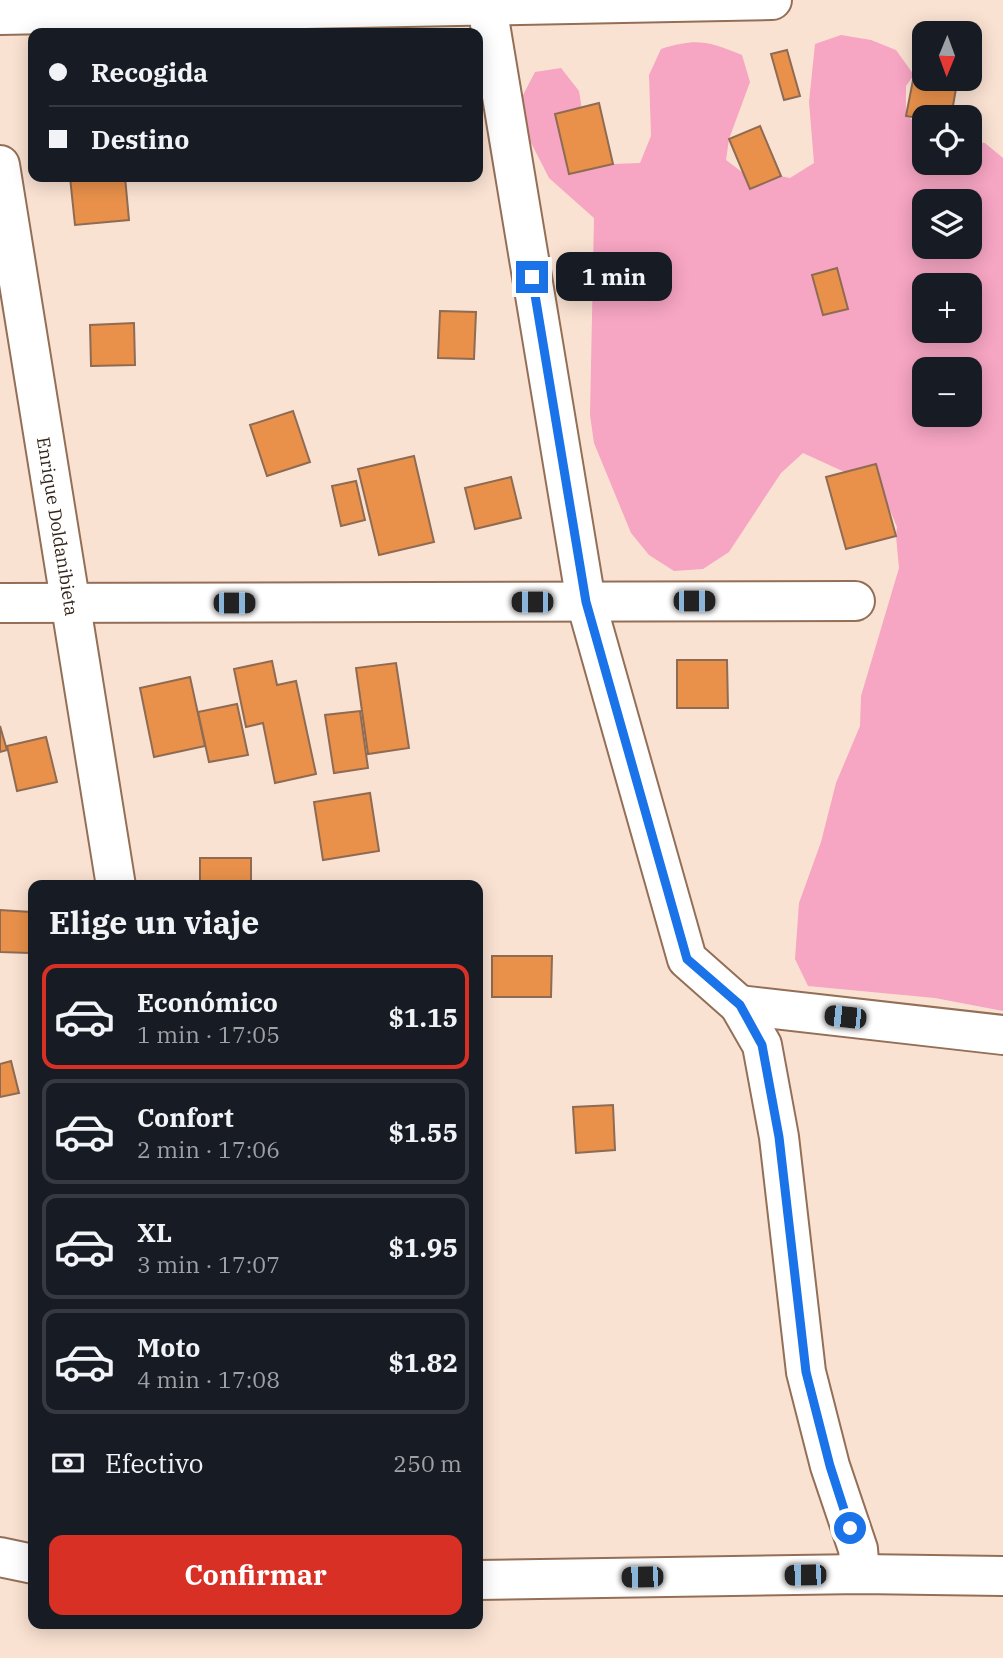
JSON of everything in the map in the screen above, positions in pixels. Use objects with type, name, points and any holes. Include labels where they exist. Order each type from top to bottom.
[{"type":"street","points":[[0,15],[486,3],[772,0]]},
{"type":"street","points":[[486,3],[586,602],[687,959],[740,1005],[762,1045],[779,1137],[806,1372],[830,1466],[858,1549],[860,1574]]},
{"type":"street","name":"Enrique Doldanibieta","points":[[0,165],[115,880]]},
{"type":"street","points":[[0,603],[855,601]]},
{"type":"street","points":[[740,1005],[1003,1035]]},
{"type":"street","points":[[0,1557],[28,1563]]},
{"type":"street","points":[[483,1580],[860,1574],[1003,1576]]},
{"type":"shaded area","points":[[841,35],[871,40],[896,50],[912,72],[912,78],[906,86],[906,115],[912,120],[912,175],[982,175],[982,143],[1003,158],[1003,1011],[935,998],[808,986],[795,959],[799,903],[821,842],[836,783],[860,726],[861,696],[899,568],[897,527],[886,501],[862,480],[803,453],[781,473],[729,552],[703,569],[674,571],[649,555],[631,533],[594,443],[590,415],[594,218],[549,178],[522,125],[522,97],[535,72],[561,68],[579,91],[583,117],[592,144],[613,164],[640,163],[651,136],[649,75],[661,49],[693,42],[710,44],[742,55],[750,82],[729,139],[726,160],[750,178],[790,178],[814,163],[809,102],[815,44]]},
{"type":"building","points":[[787,50],[800,96],[784,100],[771,54]]},
{"type":"building","points":[[912,85],[912,91],[956,91],[953,105],[912,105],[912,117],[906,116]]},
{"type":"building","points":[[599,103],[613,164],[569,174],[555,114]]},
{"type":"building","points":[[760,126],[781,176],[750,189],[729,139]]},
{"type":"building","points":[[71,182],[125,182],[129,220],[75,225]]},
{"type":"building","points":[[837,268],[848,309],[823,315],[812,275]]},
{"type":"building","points":[[440,311],[476,312],[474,359],[438,358]]},
{"type":"building","points":[[134,323],[135,365],[91,366],[90,325]]},
{"type":"building","points":[[293,411],[310,462],[267,476],[250,425]]},
{"type":"building","points":[[414,456],[434,542],[379,555],[358,469]]},
{"type":"building","points":[[876,464],[896,536],[846,549],[826,477]]},
{"type":"building","points":[[511,477],[521,518],[475,529],[465,488]]},
{"type":"building","points":[[356,481],[365,520],[341,526],[332,486]]},
{"type":"building","points":[[677,660],[727,660],[728,708],[677,708]]},
{"type":"building","points":[[272,661],[277,685],[296,681],[316,774],[275,783],[263,723],[246,727],[234,669]]},
{"type":"building","points":[[396,663],[409,748],[368,754],[356,668]]},
{"type":"building","points":[[190,677],[205,746],[154,757],[140,688]]},
{"type":"building","points":[[237,704],[248,755],[209,762],[198,712]]},
{"type":"building","points":[[360,711],[368,768],[334,773],[325,715]]},
{"type":"building","points":[[0,726],[7,750],[0,752]]},
{"type":"building","points":[[46,737],[57,782],[17,791],[7,746]]},
{"type":"building","points":[[370,793],[379,851],[323,860],[314,802]]},
{"type":"building","points":[[200,858],[251,858],[251,880],[200,880]]},
{"type":"building","points":[[0,910],[28,912],[28,953],[0,952]]},
{"type":"building","points":[[492,956],[552,956],[551,997],[492,997]]},
{"type":"building","points":[[11,1061],[19,1093],[0,1097],[0,1064]]},
{"type":"building","points":[[613,1105],[615,1150],[576,1153],[573,1107]]},
{"type":"route","points":[[532,277],[586,602],[687,959],[740,1005],[762,1045],[779,1137],[806,1372],[830,1466],[850,1528]]}]
